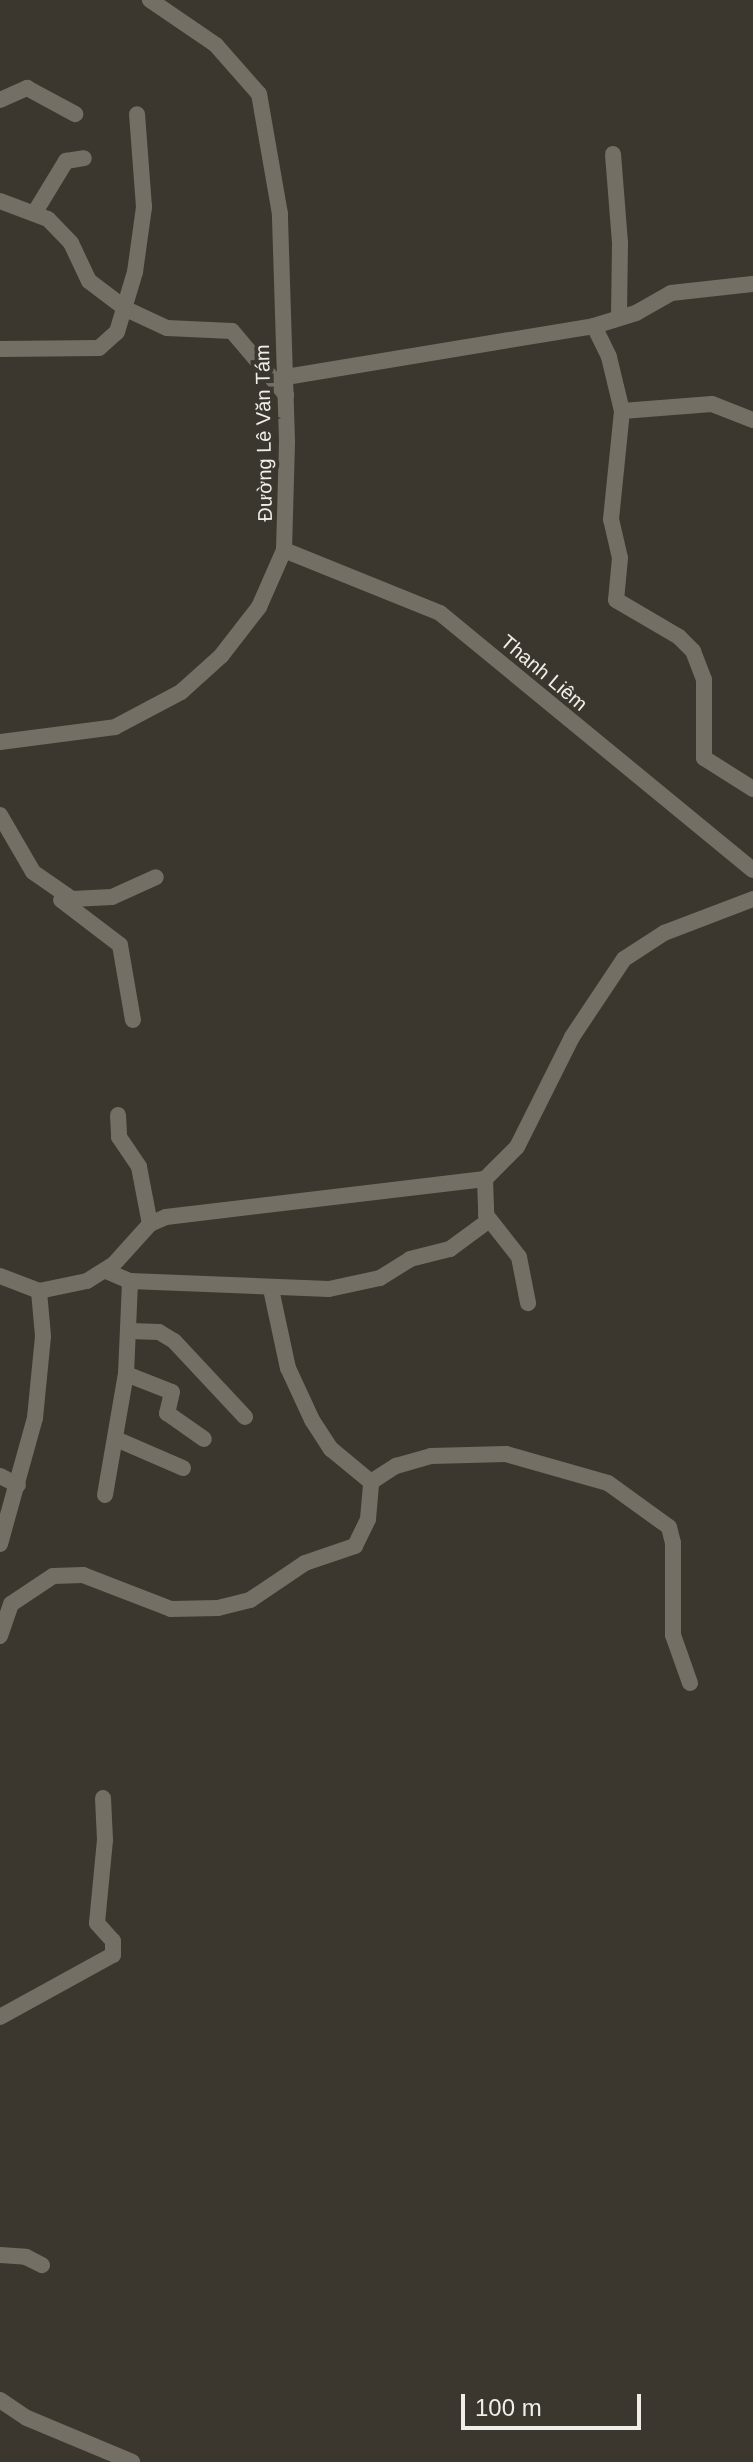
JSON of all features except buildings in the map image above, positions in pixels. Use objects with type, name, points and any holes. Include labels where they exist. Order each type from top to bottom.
[{"type":"street","name":"Đường Lê Văn Tám","points":[[0,742],[115,727],[181,692],[221,656],[259,607],[284,550],[286,377],[280,214],[259,94],[216,45],[150,0]]},
{"type":"street","points":[[0,100],[27,88],[75,114]]},
{"type":"street","points":[[0,349],[99,348],[117,332],[126,309],[146,187],[137,114]]},
{"type":"street","points":[[613,154],[620,243],[619,318]]},
{"type":"street","points":[[35,212],[66,161],[84,158]]},
{"type":"street","points":[[0,201],[35,212],[71,243],[89,281],[126,309],[167,328],[232,331],[286,395]]},
{"type":"street","points":[[286,377],[594,326],[619,318],[671,293],[753,284]]},
{"type":"street","points":[[594,326],[609,357],[622,411],[611,519],[620,558],[616,600],[679,637],[693,651],[704,680],[704,758],[753,789]]},
{"type":"street","points":[[622,411],[712,404],[753,420]]},
{"type":"street","name":"Thanh Liêm","points":[[284,550],[440,613],[753,870]]},
{"type":"street","points":[[0,815],[33,872],[120,945],[133,1020]]},
{"type":"street","points":[[52,889],[72,899],[96,900],[156,877]]},
{"type":"street","points":[[0,1276],[39,1291],[87,1281],[106,1271],[150,1224],[166,1217],[485,1179],[517,1147],[572,1037],[624,959],[664,933],[753,899]]},
{"type":"street","points":[[118,1115],[119,1137],[139,1167],[150,1224]]},
{"type":"street","points":[[485,1179],[488,1221],[519,1257],[528,1303]]},
{"type":"street","points":[[106,1271],[130,1281],[304,1292],[360,1284],[410,1259],[450,1249],[488,1221]]},
{"type":"street","points":[[105,1495],[126,1374],[130,1281]]},
{"type":"street","points":[[271,1289],[288,1368],[312,1420],[331,1449],[371,1482]]},
{"type":"street","points":[[0,1544],[35,1418],[43,1336],[39,1291]]},
{"type":"street","points":[[130,1331],[159,1332],[174,1341],[245,1417]]},
{"type":"street","points":[[126,1374],[172,1392],[167,1413],[204,1439]]},
{"type":"street","points":[[116,1439],[183,1468]]},
{"type":"street","points":[[371,1482],[411,1459],[473,1453],[526,1458],[608,1483],[671,1530],[673,1635],[690,1683]]},
{"type":"street","points":[[0,1476],[18,1485]]},
{"type":"street","points":[[0,1636],[2,1615],[19,1596],[66,1574],[118,1585],[171,1609],[218,1608],[250,1600],[305,1563],[355,1546],[368,1519],[371,1482]]},
{"type":"street","points":[[0,2017],[113,1955],[113,1941],[97,1923],[105,1840],[103,1798]]},
{"type":"street","points":[[0,2255],[26,2257],[42,2265]]},
{"type":"street","points":[[0,2400],[27,2418],[132,2462]]}]
